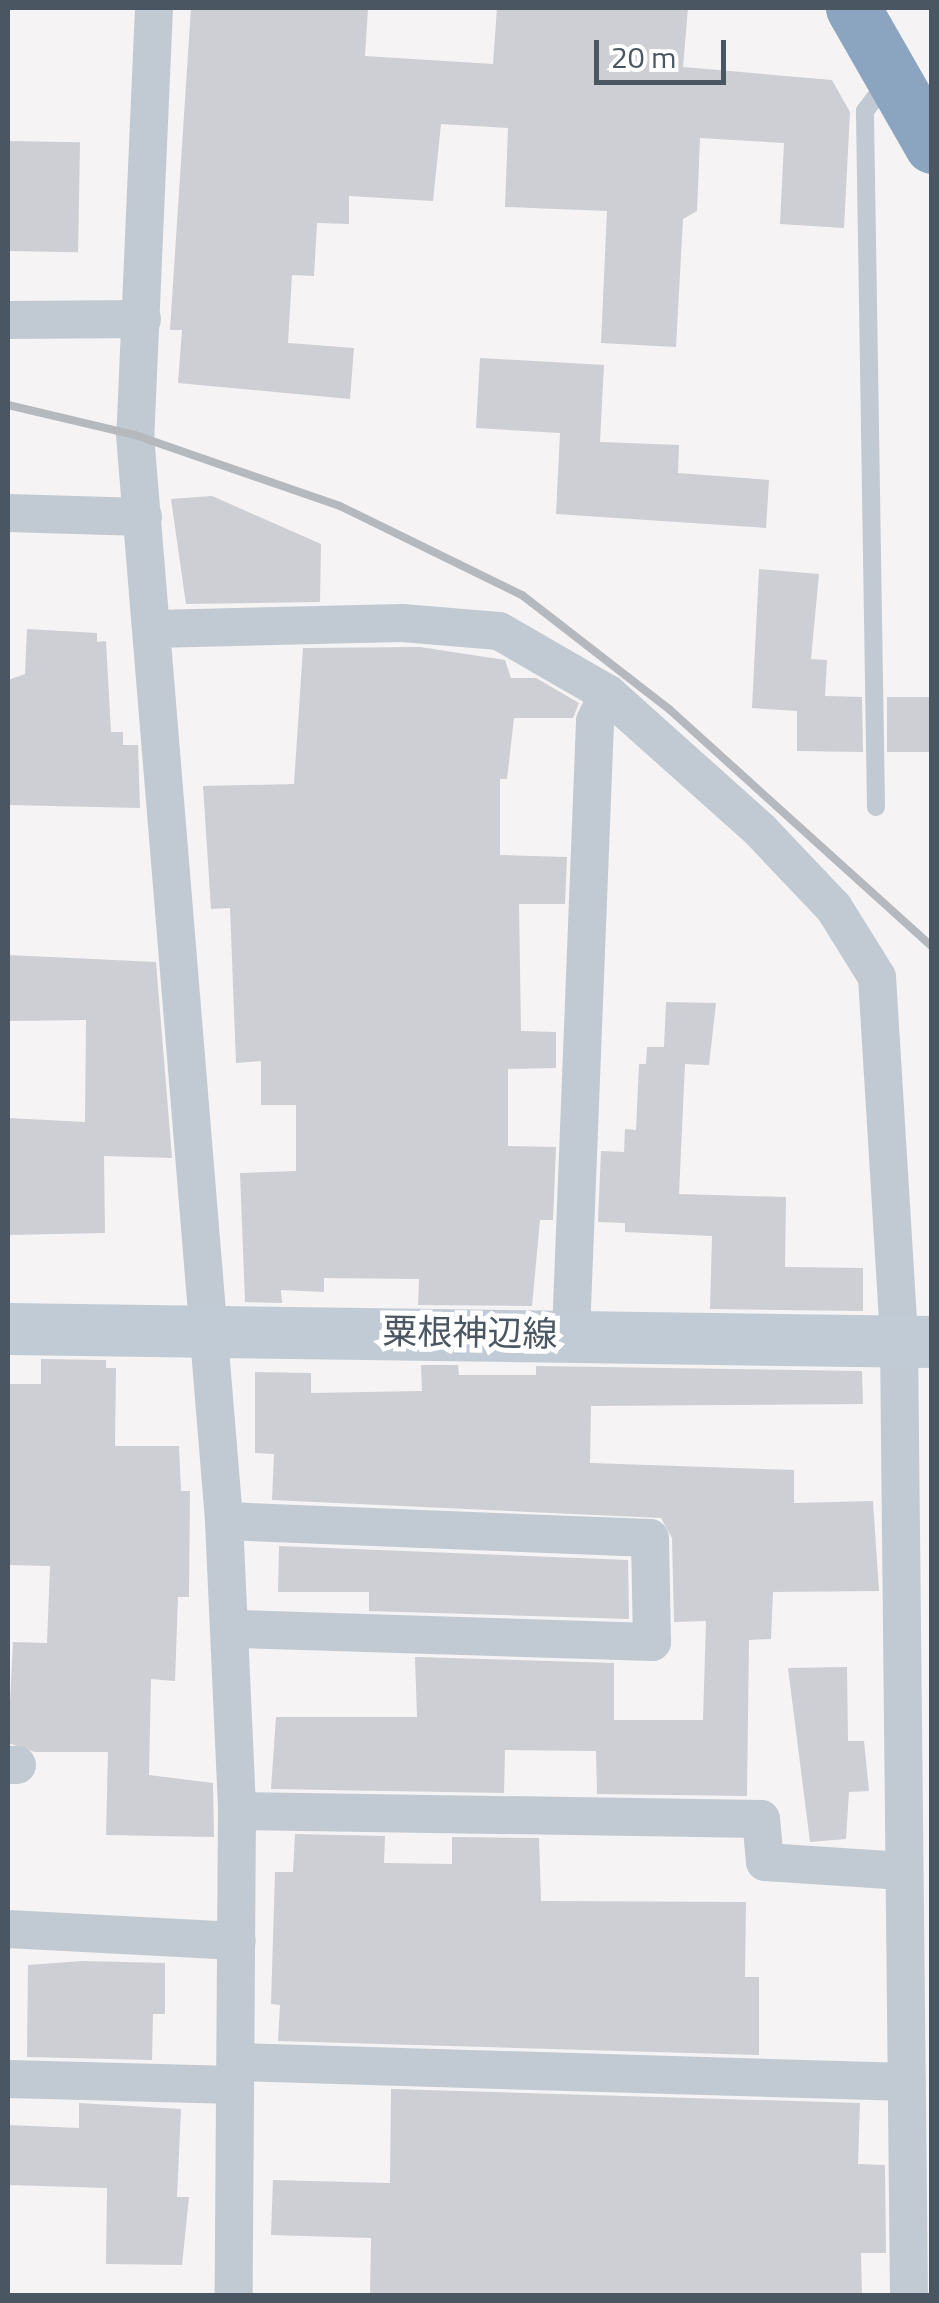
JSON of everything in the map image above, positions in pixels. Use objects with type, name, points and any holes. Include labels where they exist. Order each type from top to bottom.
[{"type":"highway","points":[[853,8],[932,146]]},
{"type":"main road","name":"粟根神辺線","points":[[8,1329],[571,1333],[915,1342]]},
{"type":"street","points":[[154,8],[135,436],[224,1521],[237,1811],[234,2296]]},
{"type":"street","points":[[8,320],[142,319]]},
{"type":"street","points":[[8,513],[143,517]]},
{"type":"street","points":[[153,629],[402,624],[499,631],[608,694],[773,844],[834,908],[877,978],[915,1342],[904,1871],[919,2038],[906,2082],[909,2296]]},
{"type":"street","points":[[571,1333],[595,720],[608,694]]},
{"type":"street","points":[[224,1521],[650,1538],[652,1642],[229,1630]]},
{"type":"street","points":[[237,1811],[761,1820],[765,1862],[904,1871]]},
{"type":"street","points":[[8,1929],[237,1941]]},
{"type":"street","points":[[8,2079],[235,2073],[906,2082]]},
{"type":"lane","points":[[876,806],[865,111],[891,75]]},
{"type":"building","points":[[191,8],[368,8],[365,56],[493,64],[497,8],[688,8],[683,67],[832,80],[850,112],[844,228],[780,224],[784,143],[700,138],[697,211],[683,219],[676,347],[601,343],[607,211],[505,207],[508,128],[441,124],[433,201],[349,196],[349,224],[317,223],[314,276],[292,275],[288,343],[354,348],[350,399],[178,383],[182,330],[170,330]]},
{"type":"building","points":[[8,141],[80,142],[78,252],[8,251]]},
{"type":"building","points":[[480,358],[604,365],[600,442],[679,445],[678,473],[769,480],[766,528],[556,514],[560,433],[476,428]]},
{"type":"building","points":[[212,496],[321,544],[320,602],[186,604],[171,499]]},
{"type":"building","points":[[759,569],[819,574],[811,659],[827,660],[825,696],[862,697],[863,752],[797,751],[797,711],[752,708]]},
{"type":"building","points":[[27,629],[97,633],[97,642],[106,641],[111,732],[123,732],[123,745],[138,745],[140,808],[8,805],[8,680],[25,674]]},
{"type":"building","points":[[420,647],[505,660],[511,678],[536,678],[579,703],[573,718],[514,718],[507,779],[500,779],[500,855],[567,857],[565,904],[519,904],[521,1031],[556,1032],[556,1068],[508,1069],[508,1146],[556,1147],[553,1220],[540,1220],[532,1306],[418,1305],[419,1279],[324,1278],[324,1292],[281,1290],[282,1303],[245,1302],[240,1173],[296,1171],[296,1105],[261,1105],[261,1061],[236,1063],[230,908],[211,909],[203,786],[294,784],[303,648]]},
{"type":"building","points":[[887,697],[932,697],[932,752],[887,752]]},
{"type":"building","points":[[8,955],[156,962],[172,1158],[104,1156],[105,1233],[8,1235],[8,1118],[85,1122],[86,1020],[8,1021]]},
{"type":"building","points":[[666,1002],[716,1003],[709,1065],[685,1064],[679,1194],[786,1197],[785,1267],[863,1268],[863,1311],[710,1309],[712,1236],[625,1232],[625,1223],[598,1222],[601,1151],[624,1152],[625,1129],[636,1130],[639,1064],[646,1064],[647,1047],[664,1047]]},
{"type":"building","points":[[41,1359],[106,1360],[106,1368],[116,1368],[115,1446],[179,1446],[181,1491],[190,1491],[189,1597],[178,1597],[175,1681],[151,1679],[149,1775],[213,1783],[214,1837],[106,1835],[108,1752],[35,1752],[8,1743],[13,1642],[47,1643],[50,1566],[8,1565],[8,1384],[41,1384]]},
{"type":"building","points":[[421,1365],[458,1365],[459,1375],[536,1375],[536,1366],[862,1371],[863,1404],[591,1406],[590,1463],[794,1470],[794,1503],[873,1501],[879,1591],[773,1592],[771,1639],[749,1640],[747,1796],[597,1794],[596,1751],[505,1750],[504,1793],[271,1789],[276,1717],[417,1717],[415,1657],[614,1663],[614,1720],[703,1720],[706,1621],[674,1622],[672,1538],[661,1518],[272,1500],[274,1454],[255,1453],[255,1372],[311,1373],[311,1393],[422,1391]]},
{"type":"building","points":[[279,1546],[628,1560],[629,1619],[369,1611],[369,1592],[278,1592]]},
{"type":"building","points":[[847,1667],[848,1741],[864,1741],[869,1791],[849,1792],[846,1839],[810,1842],[788,1668]]},
{"type":"building","points":[[295,1834],[385,1836],[384,1863],[452,1864],[452,1837],[539,1838],[541,1901],[746,1902],[745,1977],[759,1977],[759,2055],[278,2041],[280,2005],[271,2004],[275,1872],[293,1872]]},
{"type":"building","points":[[82,1961],[165,1963],[165,2014],[153,2014],[152,2060],[27,2057],[28,1965]]},
{"type":"building","points":[[391,2089],[860,2103],[858,2164],[885,2165],[886,2253],[861,2253],[862,2296],[370,2296],[371,2238],[271,2235],[273,2180],[390,2183]]},
{"type":"building","points":[[79,2103],[181,2109],[177,2197],[189,2197],[182,2265],[106,2264],[107,2188],[8,2185],[8,2125],[79,2128]]},
{"type":"railway","points":[[8,405],[135,435],[340,506],[522,595],[669,709],[932,947]]}]
